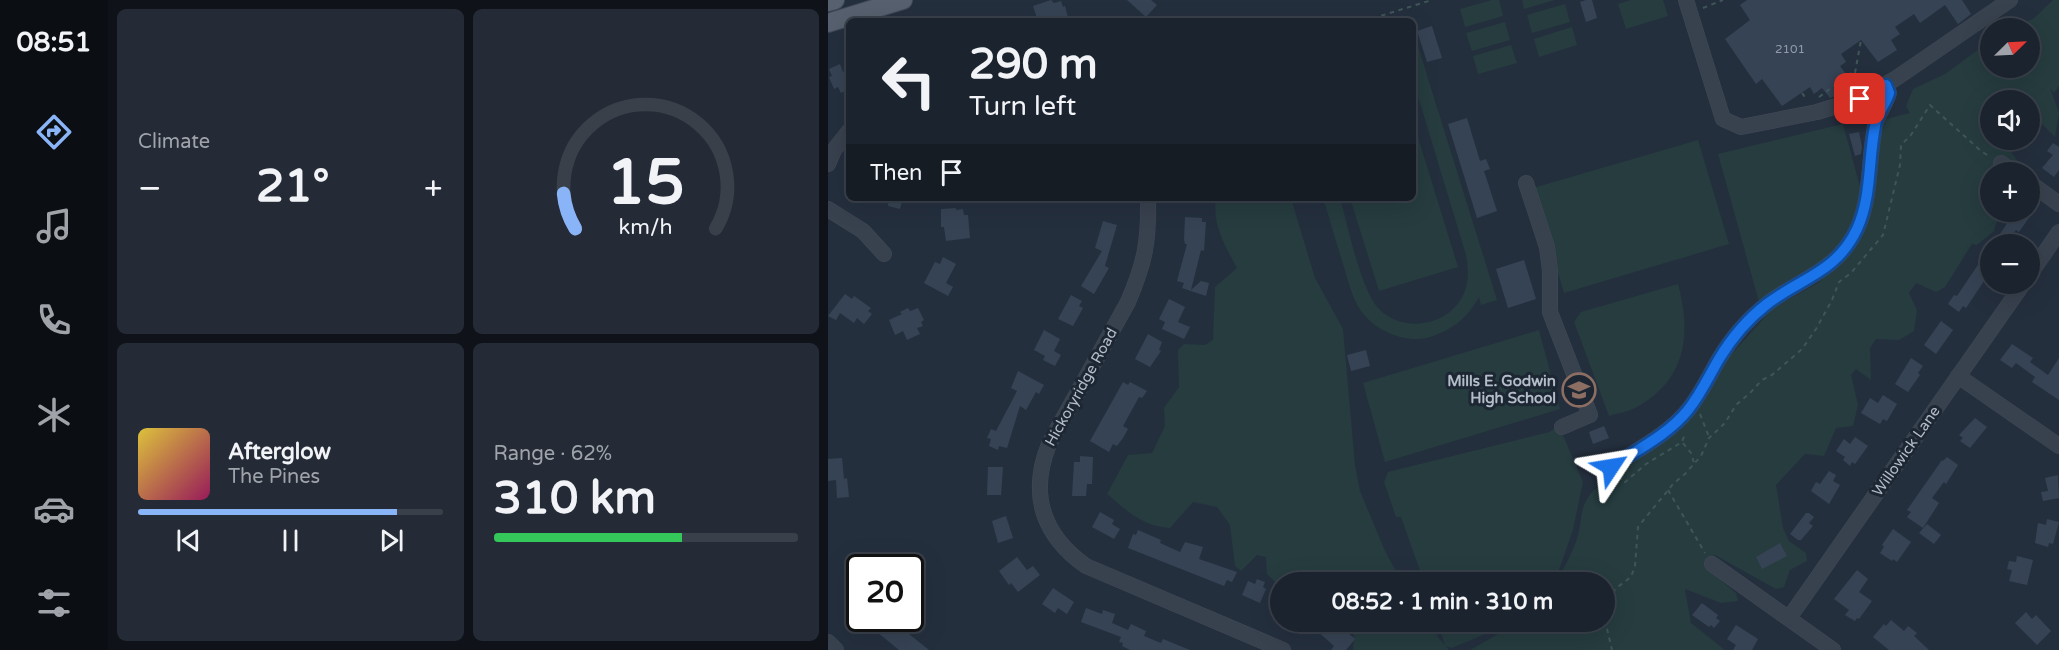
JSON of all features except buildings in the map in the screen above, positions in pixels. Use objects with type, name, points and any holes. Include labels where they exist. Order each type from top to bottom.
[{"type":"main road","points":[[828,2],[835,0]]},
{"type":"main road","points":[[828,23],[903,0]]},
{"type":"street","points":[[1686,0],[1723,119],[1741,127],[1817,112],[1860,99],[1886,85],[2010,0]]},
{"type":"street","points":[[1611,467],[1660,435],[1687,411],[1727,346],[1758,312],[1768,303],[1820,273],[1834,262],[1848,245],[1865,207],[1875,123],[1889,93],[1886,85]]},
{"type":"street","points":[[828,164],[834,150],[846,134]]},
{"type":"street","points":[[1526,183],[1547,247],[1550,272],[1550,312],[1590,416],[1563,427]]},
{"type":"street","points":[[2040,190],[2059,204]]},
{"type":"street","name":"Hickoryridge Road","points":[[1148,201],[1149,232],[1138,278],[1128,302],[1049,444],[1043,460],[1039,487],[1046,519],[1060,544],[1086,566],[1283,650]]},
{"type":"street","points":[[828,209],[863,231],[884,254]]},
{"type":"street","points":[[2040,260],[2059,232]]},
{"type":"street","name":"Willowick Lane","points":[[1789,618],[2016,294]]},
{"type":"street","points":[[1958,376],[2059,446]]},
{"type":"street","points":[[1712,564],[1833,650]]},
{"type":"street","points":[[828,642],[836,650]]},
{"type":"path","points":[[1374,18],[1432,0]]},
{"type":"path","points":[[1700,9],[1723,0]]},
{"type":"path","points":[[1855,75],[1861,40]]},
{"type":"path","points":[[1815,100],[1853,72],[1869,94]]},
{"type":"path","points":[[1615,589],[1631,577],[1635,566],[1638,527],[1668,490],[1701,456],[1709,438],[1725,423],[1736,405],[1762,380],[1772,375],[1802,349],[1821,320],[1839,282],[1851,273],[1883,235],[1900,165],[1902,145],[1930,105],[1982,152],[1999,162]]},
{"type":"path","points":[[1700,414],[1709,438]]},
{"type":"path","points":[[1611,467],[1624,483],[1646,464],[1682,442],[1685,432]]},
{"type":"path","points":[[1682,442],[1691,453],[1694,464]]},
{"type":"path","points":[[1668,490],[1712,564]]},
{"type":"path","points":[[1608,632],[1612,650]]},
{"type":"green space","points":[[1499,0],[1503,16],[1465,27],[1460,9]]},
{"type":"green space","points":[[1522,0],[1555,0],[1524,9]]},
{"type":"green space","points":[[1631,0],[1663,0],[1668,16],[1626,29],[1618,4]]},
{"type":"green space","points":[[2053,0],[2059,0],[2059,86],[2054,93],[2050,88],[2059,113],[2055,137],[2040,122],[2040,90],[1980,90],[1980,150],[2010,150],[2018,162],[1980,162],[1980,222],[1997,222],[1994,231],[1990,234],[1980,234],[1980,243],[1977,245],[1972,244],[1945,287],[1936,292],[1916,283],[1909,293],[1917,310],[1914,331],[1899,340],[1876,339],[1870,348],[1871,380],[1856,369],[1851,375],[1858,405],[1853,426],[1836,428],[1824,456],[1805,454],[1776,485],[1783,528],[1789,541],[1806,553],[1807,561],[1790,570],[1784,587],[1776,589],[1715,555],[1707,559],[1706,568],[1736,593],[1738,601],[1721,603],[1685,589],[1691,623],[1725,650],[1470,650],[1502,632],[1615,632],[1615,572],[1561,572],[1574,547],[1583,507],[1593,491],[1677,428],[1729,357],[1773,308],[1818,283],[1850,252],[1886,119],[1910,113],[1906,106],[1913,89],[1945,74],[1980,48],[1980,78],[2040,78],[2040,18],[2034,18]]},
{"type":"green space","points":[[1565,4],[1570,22],[1532,33],[1527,15]]},
{"type":"green space","points":[[1505,22],[1510,40],[1472,51],[1466,33]]},
{"type":"green space","points":[[1572,27],[1577,45],[1539,57],[1534,39]]},
{"type":"green space","points":[[1416,43],[1497,300],[1481,305],[1479,297],[1457,324],[1426,338],[1408,339],[1381,329],[1361,311],[1350,289],[1324,201],[1341,201],[1367,289],[1380,310],[1391,318],[1417,324],[1430,322],[1453,309],[1461,299],[1468,279],[1466,255],[1416,91]]},
{"type":"green space","points":[[1511,45],[1517,63],[1478,74],[1473,56]]},
{"type":"green space","points":[[1843,124],[1862,194],[1859,216],[1841,249],[1759,302],[1718,154]]},
{"type":"green space","points":[[1416,131],[1458,267],[1379,291],[1351,201],[1416,201]]},
{"type":"green space","points":[[1698,140],[1729,244],[1564,293],[1533,188]]},
{"type":"green space","points":[[1216,201],[1292,201],[1315,278],[1343,329],[1355,465],[1360,491],[1385,551],[1397,572],[1270,572],[1270,577],[1267,574],[1266,557],[1257,555],[1241,571],[1235,566],[1230,525],[1217,507],[1193,502],[1170,528],[1160,527],[1136,517],[1107,494],[1128,455],[1152,453],[1165,426],[1164,408],[1179,387],[1178,350],[1184,344],[1205,345],[1213,340],[1215,287],[1237,268],[1224,243],[1216,217]]},
{"type":"green space","points":[[1678,284],[1684,321],[1684,339],[1675,370],[1652,397],[1632,409],[1609,416],[1574,322],[1581,312]]},
{"type":"green space","points":[[1539,330],[1560,409],[1385,462],[1363,383]]},
{"type":"green space","points":[[1559,426],[1583,482],[1573,530],[1558,572],[1420,572],[1401,517],[1396,517],[1384,482],[1388,472],[1549,432]]},
{"type":"green space","points":[[1354,632],[1436,632],[1445,645],[1441,632],[1490,632],[1452,648],[1446,646],[1449,650],[1353,650]]},
{"type":"place","name":"Mills E. Godwin High School","points":[[1579,390]]},
{"type":"route","points":[[1611,467],[1660,435],[1687,411],[1727,346],[1747,322],[1768,303],[1820,273],[1834,262],[1848,245],[1865,207],[1875,123],[1889,93],[1886,85],[1860,99]]}]
